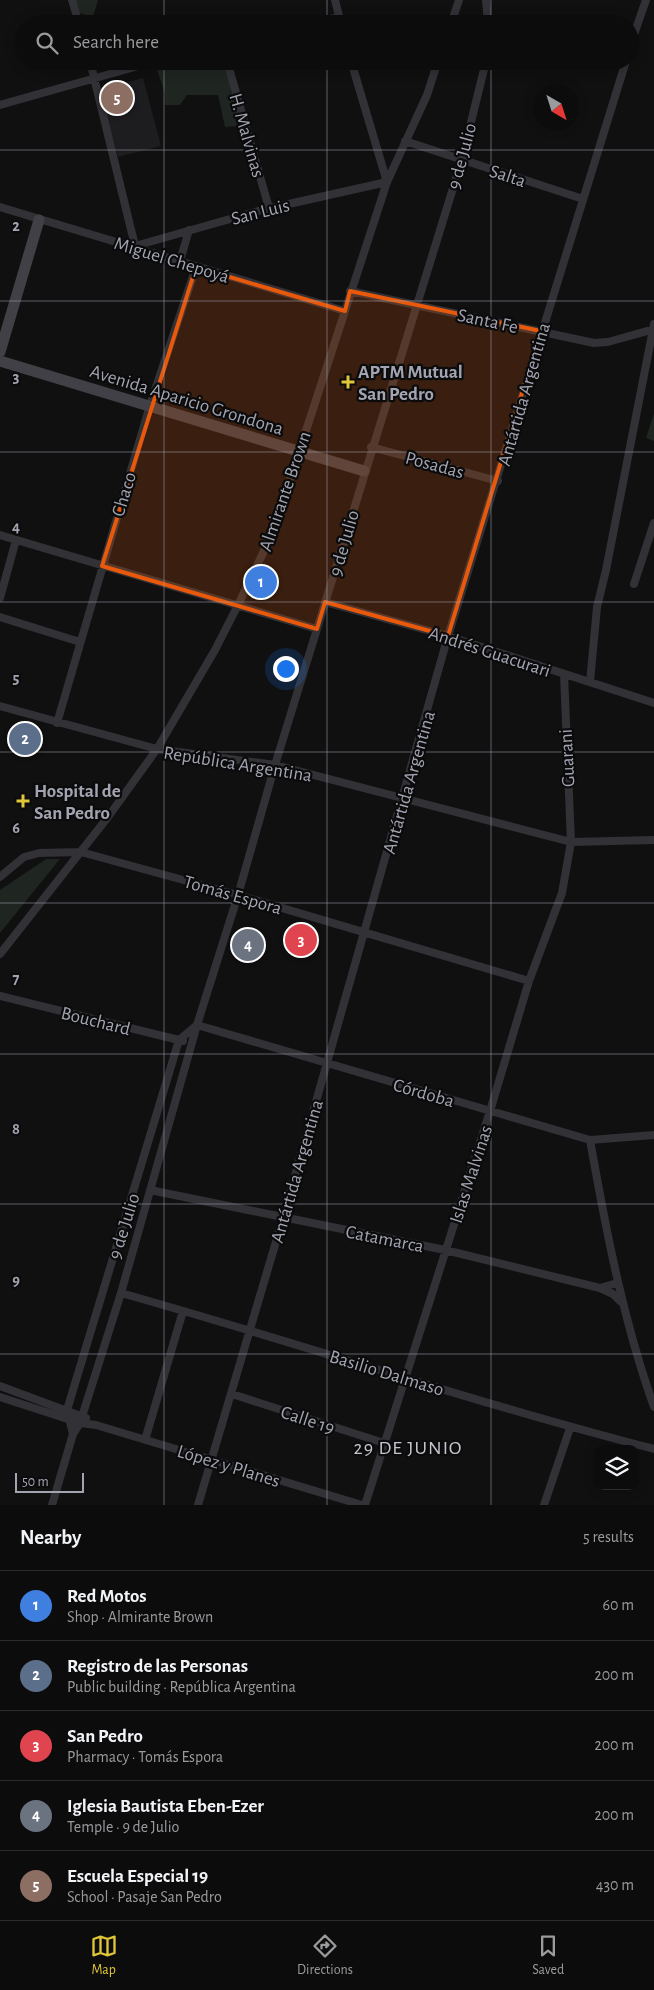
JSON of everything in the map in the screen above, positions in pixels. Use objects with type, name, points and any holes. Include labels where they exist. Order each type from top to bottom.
[{"type":"main road","points":[[0,352],[39,220]]},
{"type":"main road","name":"Avenida Aparicio Grondona","points":[[0,361],[364,470]]},
{"type":"street","points":[[72,0],[76,15]]},
{"type":"street","points":[[335,0],[339,15]]},
{"type":"street","points":[[454,15],[458,0]]},
{"type":"street","points":[[486,0],[487,15]]},
{"type":"street","points":[[639,20],[646,0]]},
{"type":"street","points":[[92,70],[135,246]]},
{"type":"street","points":[[0,105],[121,70]]},
{"type":"street","name":"H. Malvinas","points":[[231,70],[269,208]]},
{"type":"street","points":[[355,70],[386,182]]},
{"type":"street","name":"Almirante Brown","points":[[0,954],[81,852],[157,750],[215,650],[238,605],[273,532],[386,182],[427,95],[435,70]]},
{"type":"street","name":"9 de Julio","points":[[52,1505],[73,1434],[81,1420],[121,1293],[197,1025],[238,895],[275,765],[371,447],[462,160],[484,70]]},
{"type":"street","name":"Antártida Argentina","points":[[198,1505],[232,1394],[365,933],[448,636],[498,481],[541,332],[623,70]]},
{"type":"street","name":"Salta","points":[[405,141],[583,199]]},
{"type":"street","name":"San Luis","points":[[135,246],[269,208],[386,182]]},
{"type":"street","name":"Miguel Chepoyá","points":[[0,207],[345,310]]},
{"type":"street","points":[[180,261],[189,230]]},
{"type":"street","name":"Chaco","points":[[57,723],[150,405],[196,267]]},
{"type":"street","name":"Santa Fe","points":[[350,291],[594,343],[608,342],[654,328]]},
{"type":"street","points":[[590,682],[596,606],[606,570],[654,328]]},
{"type":"street","name":"Posadas","points":[[371,447],[498,481]]},
{"type":"street","points":[[634,584],[654,523]]},
{"type":"street","points":[[0,535],[317,629]]},
{"type":"street","points":[[0,598],[16,540]]},
{"type":"street","name":"Andrés Guacurari","points":[[325,602],[448,636],[654,703]]},
{"type":"street","points":[[0,617],[80,642]]},
{"type":"street","name":"Guarani","points":[[564,674],[571,842]]},
{"type":"street","name":"República Argentina","points":[[0,706],[157,750],[275,765],[404,797],[571,842],[654,840]]},
{"type":"street","name":"Islas Malvinas","points":[[364,1505],[490,1111],[529,981],[562,893],[571,842]]},
{"type":"street","name":"Tomás Espora","points":[[0,877],[24,857],[39,853],[81,852],[238,895],[529,981]]},
{"type":"street","name":"Bouchard","points":[[0,996],[192,1044]]},
{"type":"street","points":[[179,1040],[197,1025]]},
{"type":"street","name":"Córdoba","points":[[197,1025],[590,1140],[654,1135]]},
{"type":"street","name":"9 de Julio","points":[[73,1434],[67,1410],[179,1040]]},
{"type":"street","points":[[590,1140],[622,1304],[633,1348],[654,1407]]},
{"type":"street","name":"Catamarca","points":[[150,1190],[445,1250],[600,1288]]},
{"type":"street","points":[[600,1288],[617,1283]]},
{"type":"street","points":[[600,1288],[613,1294],[622,1304]]},
{"type":"street","name":"Basilio Dalmaso","points":[[121,1293],[250,1330],[570,1428],[654,1449]]},
{"type":"street","points":[[145,1440],[183,1311]]},
{"type":"street","name":"López y Planes","points":[[0,1386],[67,1410],[81,1420],[96,1425],[364,1505]]},
{"type":"street","name":"Calle 19","points":[[232,1394],[384,1443]]},
{"type":"street","name":"López y Planes","points":[[0,1397],[69,1420],[81,1420]]},
{"type":"street","points":[[544,1505],[570,1428]]},
{"type":"highlighted area","points":[[196,267],[345,311],[350,291],[541,331],[448,636],[325,602],[317,629],[102,566]]},
{"type":"shaded area","points":[[74,0],[98,0],[94,15],[76,12]]},
{"type":"shaded area","points":[[157,70],[228,70],[231,75],[241,117],[236,126],[225,127],[218,95],[187,95],[180,105],[165,105],[165,93]]},
{"type":"shaded area","points":[[143,78],[161,146],[118,157],[100,90]]},
{"type":"shaded area","points":[[654,413],[654,441],[646,438]]},
{"type":"shaded area","points":[[46,859],[60,859],[0,933],[0,890]]},
{"type":"place","name":"Escuela Especial 19","points":[[117,98]]},
{"type":"place","name":"APTM Mutual San Pedro","points":[[348,382]]},
{"type":"place","name":"Red Motos","points":[[261,582]]},
{"type":"place","name":"Registro de las Personas","points":[[25,739]]},
{"type":"place","name":"Hospital de San Pedro","points":[[23,801]]},
{"type":"place","name":"San Pedro","points":[[301,940]]},
{"type":"place","name":"Iglesia Bautista Eben-Ezer","points":[[248,945]]},
{"type":"district","name":"29 DE JUNIO","points":[[408,1447]]}]
